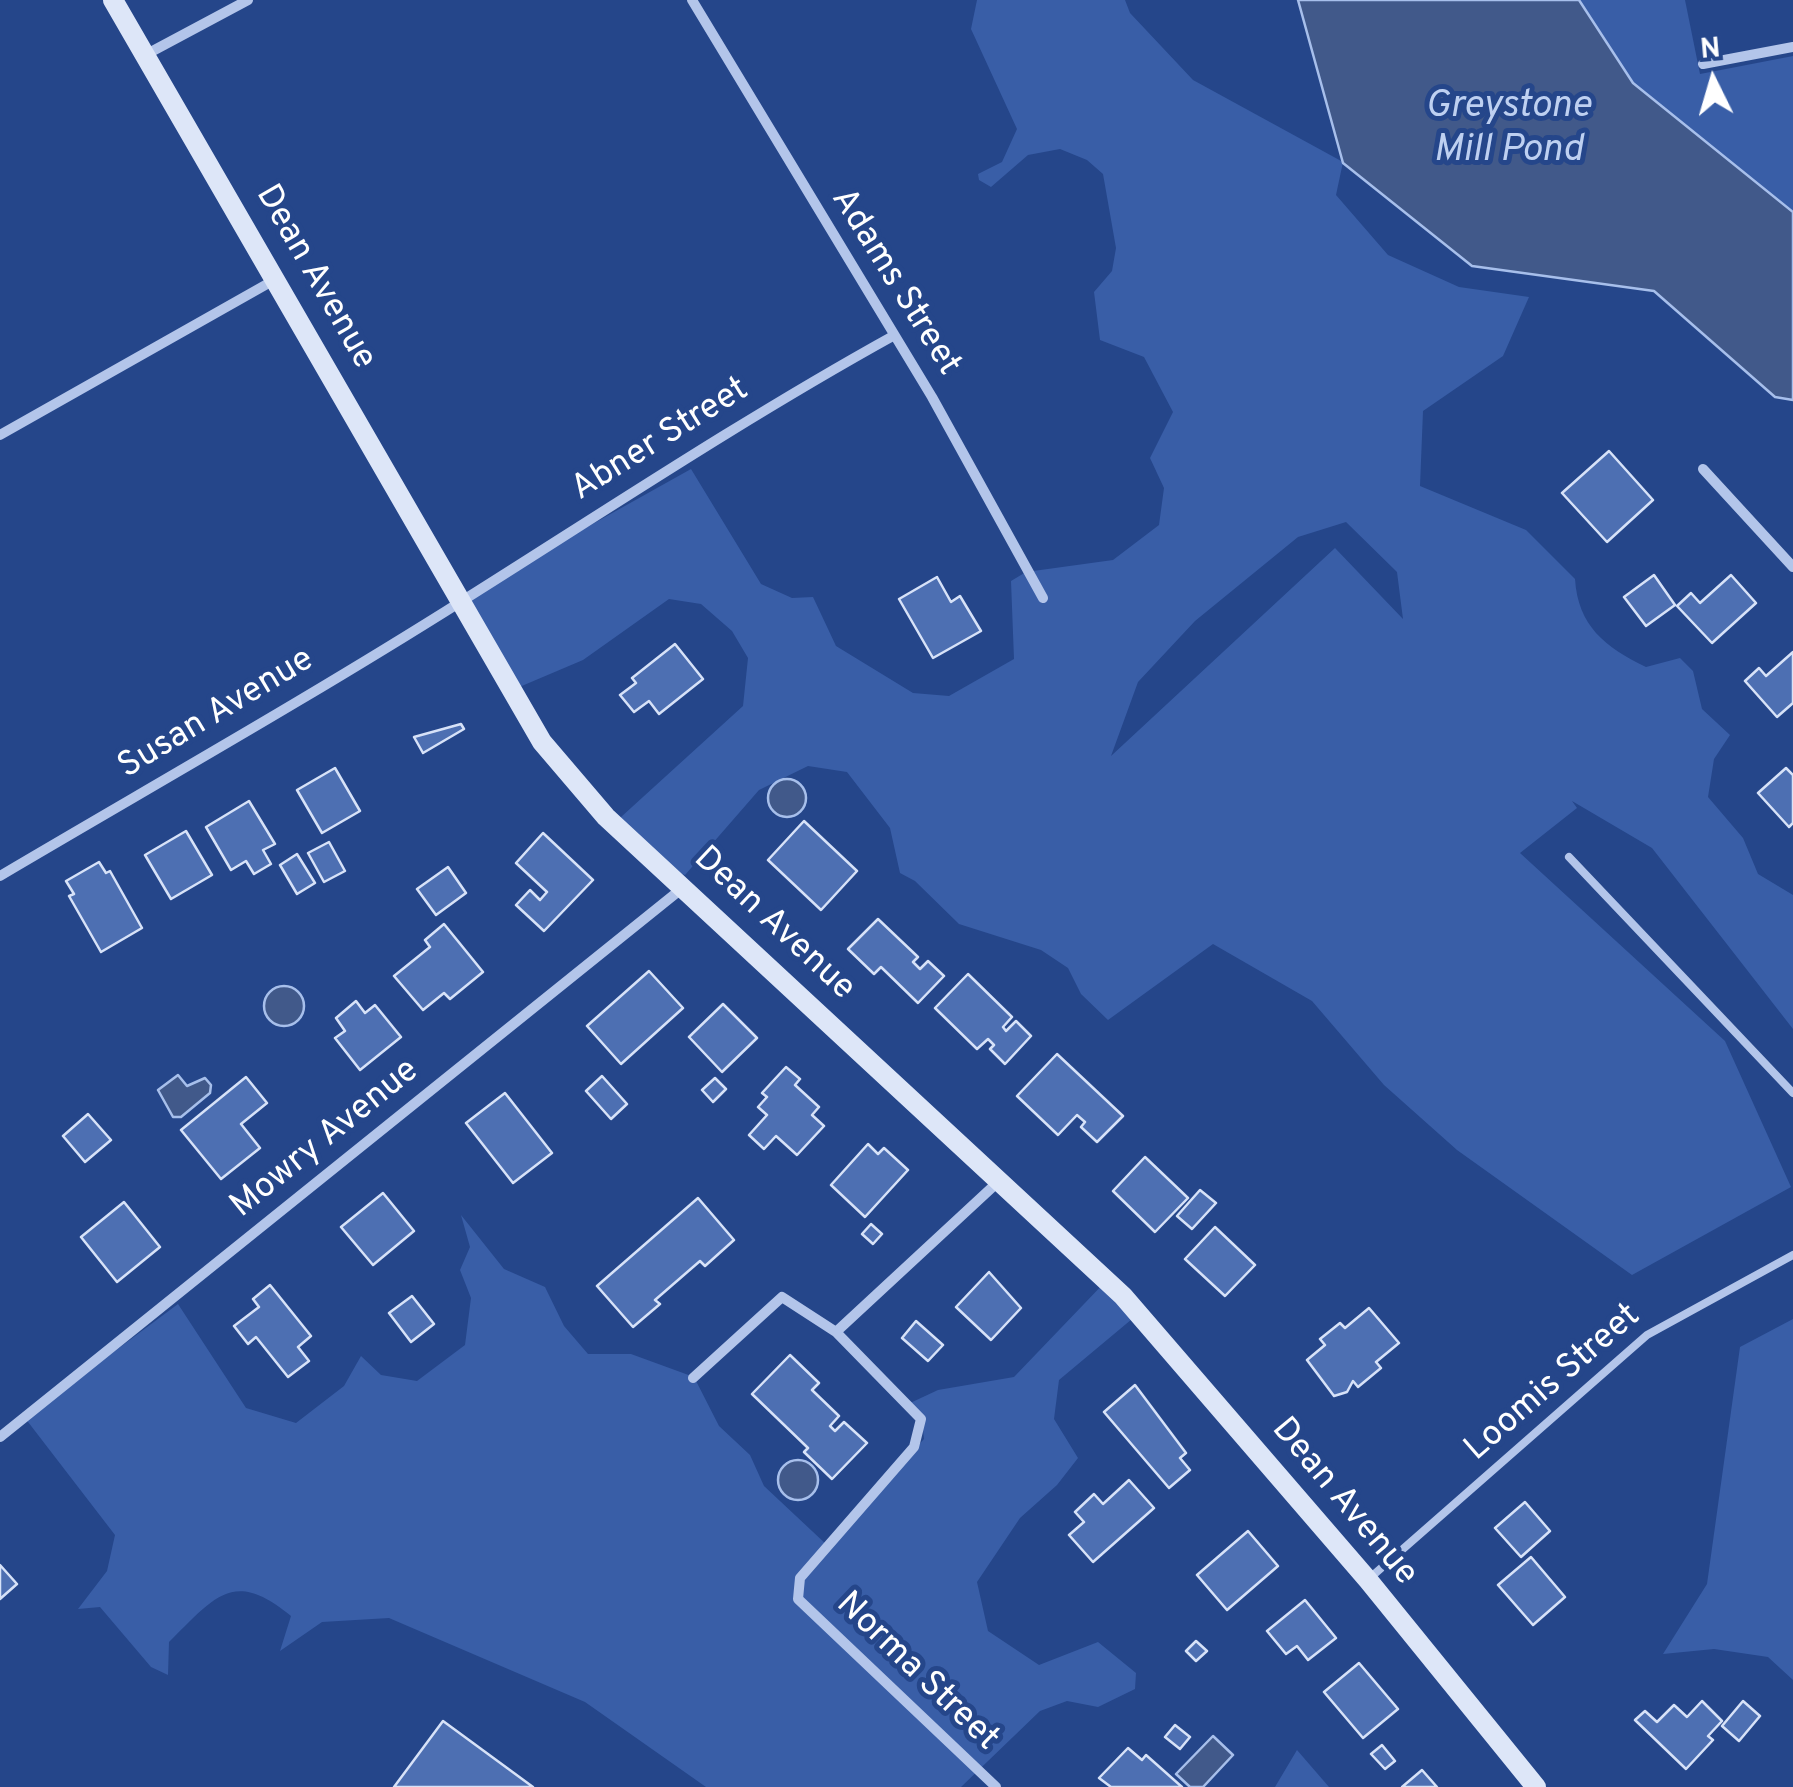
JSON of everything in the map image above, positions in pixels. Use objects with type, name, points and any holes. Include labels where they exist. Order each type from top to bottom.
[{"type":"street","name":"Dean Avenue","points":[[113,0],[542,742],[606,817],[686,886],[1123,1296],[1368,1580],[1536,1787]]},
{"type":"street","points":[[147,54],[248,0]]},
{"type":"street","name":"Adams Street","points":[[692,0],[894,336],[1043,598]]},
{"type":"street","points":[[1702,64],[1793,47]]},
{"type":"street","points":[[0,435],[277,279]]},
{"type":"street","name":"Abner Street","points":[[462,601],[666,469],[894,336]]},
{"type":"street","points":[[1704,469],[1793,567]]},
{"type":"street","name":"Susan Avenue","points":[[0,876],[462,601]]},
{"type":"street","name":"Mowry Avenue","points":[[0,1437],[686,886]]},
{"type":"street","points":[[694,1378],[782,1297],[836,1332],[1000,1181]]},
{"type":"street","name":"Norma Street","points":[[836,1332],[906,1398],[921,1419],[914,1447],[800,1578],[798,1599],[996,1787]]},
{"type":"lane","points":[[1569,856],[1793,1093]]},
{"type":"lane","name":"Loomis Street","points":[[1368,1580],[1648,1335],[1793,1255]]},
{"type":"shaded area","points":[[977,0],[1125,0],[1130,13],[1193,80],[1343,162],[1336,195],[1388,255],[1459,287],[1529,297],[1503,356],[1423,411],[1420,486],[1526,530],[1575,579],[1582,610],[1606,643],[1646,667],[1680,658],[1693,671],[1702,709],[1730,735],[1714,759],[1708,797],[1743,838],[1758,874],[1793,895],[1793,1029],[1652,848],[1572,801],[1577,808],[1520,853],[1725,1041],[1791,1187],[1632,1275],[1457,1150],[1384,1085],[1312,1001],[1213,944],[1108,1020],[1081,994],[1068,968],[1041,950],[959,924],[915,881],[900,873],[890,828],[847,772],[808,766],[759,790],[685,875],[672,870],[622,826],[621,817],[743,706],[748,658],[732,631],[701,604],[669,599],[583,660],[517,688],[462,597],[691,469],[761,584],[792,598],[813,597],[836,646],[913,693],[949,696],[1014,659],[1011,581],[1026,572],[1113,560],[1159,525],[1164,488],[1150,458],[1173,412],[1144,357],[1100,340],[1094,292],[1112,271],[1116,248],[1103,174],[1087,160],[1060,149],[1028,155],[991,187],[979,180],[978,174],[1002,162],[1017,129],[971,29]],"holes":[[[1346,522],[1397,572],[1403,619],[1335,548],[1111,756],[1138,682],[1195,621],[1298,537]]]},
{"type":"shaded area","points":[[1550,0],[1685,0],[1700,74],[1793,56],[1793,246]]},
{"type":"shaded area","points":[[461,1215],[504,1269],[545,1287],[564,1326],[588,1354],[631,1354],[694,1377],[719,1426],[750,1455],[764,1486],[828,1546],[924,1439],[923,1429],[908,1404],[938,1390],[1014,1377],[1107,1280],[1138,1314],[1059,1380],[1054,1419],[1078,1458],[1057,1485],[1020,1518],[977,1582],[988,1631],[1039,1665],[1098,1642],[1136,1673],[1135,1689],[1098,1707],[1067,1701],[1040,1711],[961,1787],[706,1787],[585,1702],[389,1618],[322,1622],[280,1651],[291,1616],[254,1593],[226,1594],[199,1612],[169,1642],[168,1675],[151,1667],[100,1607],[78,1609],[107,1571],[115,1535],[25,1418],[178,1304],[246,1408],[296,1423],[344,1386],[361,1356],[381,1375],[417,1381],[465,1345],[471,1298],[460,1270],[470,1247]]},
{"type":"shaded area","points":[[1793,1319],[1793,1680],[1768,1657],[1714,1649],[1663,1654],[1707,1584],[1740,1347]]},
{"type":"shaded area","points":[[1297,1750],[1329,1787],[1275,1787]]},
{"type":"water","name":"Greystone Mill Pond","points":[[1298,0],[1579,0],[1633,83],[1793,212],[1793,400],[1775,397],[1654,291],[1472,266],[1343,163]]},
{"type":"water","points":[[787,779],[800,785],[806,798],[800,811],[787,817],[774,811],[768,798],[774,785]]},
{"type":"water","points":[[284,986],[298,992],[304,1006],[298,1020],[284,1026],[270,1020],[264,1006],[270,992]]},
{"type":"water","points":[[178,1075],[187,1086],[205,1078],[211,1085],[210,1093],[181,1117],[173,1117],[158,1090]]},
{"type":"water","points":[[798,1460],[812,1466],[818,1480],[812,1494],[798,1500],[784,1494],[778,1480],[784,1466]]},
{"type":"water","points":[[1213,1736],[1233,1755],[1203,1787],[1190,1787],[1176,1774]]},
{"type":"building","points":[[1609,451],[1653,500],[1607,542],[1562,493]]},
{"type":"building","points":[[1654,575],[1675,605],[1646,626],[1624,597]]},
{"type":"building","points":[[1731,575],[1756,603],[1712,643],[1677,606],[1691,593],[1700,603]]},
{"type":"building","points":[[937,577],[951,602],[960,596],[981,631],[933,658],[899,599]]},
{"type":"building","points":[[675,644],[703,679],[659,714],[649,701],[634,712],[620,695],[636,683],[632,678]]},
{"type":"building","points":[[1793,652],[1793,703],[1777,717],[1745,681],[1759,668],[1766,676]]},
{"type":"building","points":[[461,724],[464,729],[423,753],[414,737]]},
{"type":"building","points":[[335,768],[360,811],[322,833],[297,790]]},
{"type":"building","points":[[1786,768],[1793,775],[1793,823],[1789,827],[1758,793]]},
{"type":"building","points":[[249,801],[275,844],[263,850],[271,864],[254,874],[246,861],[231,870],[206,827]]},
{"type":"building","points":[[804,821],[857,871],[821,910],[768,860]]},
{"type":"building","points":[[186,831],[212,875],[171,899],[145,855]]},
{"type":"building","points":[[543,833],[593,880],[544,931],[516,905],[530,890],[540,900],[547,892],[516,863]]},
{"type":"building","points":[[329,842],[345,871],[324,882],[308,853]]},
{"type":"building","points":[[297,854],[315,883],[297,894],[280,865]]},
{"type":"building","points":[[99,862],[106,873],[110,871],[142,928],[101,952],[69,896],[74,894],[66,881]]},
{"type":"building","points":[[448,867],[466,893],[436,915],[417,889]]},
{"type":"building","points":[[878,919],[918,957],[913,962],[920,969],[928,961],[944,976],[918,1003],[881,967],[874,974],[848,949]]},
{"type":"building","points":[[444,924],[483,972],[450,999],[444,993],[423,1010],[394,976],[430,947],[425,940]]},
{"type":"building","points":[[649,971],[683,1008],[621,1064],[587,1026]]},
{"type":"building","points":[[968,974],[1012,1017],[1003,1027],[1006,1031],[1016,1021],[1031,1036],[1005,1064],[990,1049],[994,1045],[988,1039],[977,1049],[935,1008]]},
{"type":"building","points":[[356,1001],[365,1013],[375,1005],[401,1037],[360,1070],[335,1038],[345,1031],[336,1018]]},
{"type":"building","points":[[723,1004],[757,1038],[722,1072],[689,1037]]},
{"type":"building","points":[[1057,1054],[1123,1116],[1097,1142],[1081,1127],[1085,1122],[1077,1115],[1058,1135],[1017,1096]]},
{"type":"building","points":[[786,1067],[800,1079],[795,1085],[819,1107],[812,1115],[824,1126],[797,1155],[776,1136],[764,1149],[749,1135],[767,1115],[758,1107],[767,1097],[762,1093]]},
{"type":"building","points":[[602,1076],[627,1104],[611,1119],[586,1091]]},
{"type":"building","points":[[246,1077],[267,1103],[241,1124],[260,1148],[221,1179],[181,1130]]},
{"type":"building","points":[[715,1078],[726,1089],[713,1102],[702,1090]]},
{"type":"building","points":[[505,1093],[552,1153],[513,1183],[466,1123]]},
{"type":"building","points":[[88,1114],[111,1140],[85,1162],[63,1136]]},
{"type":"building","points":[[868,1144],[878,1154],[884,1148],[908,1170],[865,1217],[831,1185]]},
{"type":"building","points":[[1145,1157],[1188,1198],[1155,1232],[1113,1191]]},
{"type":"building","points":[[1200,1190],[1216,1203],[1192,1229],[1177,1216]]},
{"type":"building","points":[[383,1193],[414,1231],[373,1265],[341,1227]]},
{"type":"building","points":[[698,1198],[734,1240],[705,1266],[700,1261],[655,1300],[660,1304],[633,1327],[597,1286]]},
{"type":"building","points":[[124,1202],[160,1247],[117,1282],[81,1237]]},
{"type":"building","points":[[871,1224],[882,1234],[873,1244],[862,1234]]},
{"type":"building","points":[[1215,1227],[1255,1265],[1225,1296],[1185,1259]]},
{"type":"building","points":[[989,1272],[1021,1308],[991,1340],[956,1307]]},
{"type":"building","points":[[270,1285],[311,1336],[298,1347],[309,1361],[288,1377],[256,1337],[248,1344],[234,1326],[259,1307],[253,1299]]},
{"type":"building","points":[[412,1296],[434,1324],[411,1342],[389,1313]]},
{"type":"building","points":[[1369,1308],[1399,1343],[1376,1362],[1381,1368],[1358,1387],[1353,1381],[1347,1392],[1334,1396],[1307,1360],[1325,1345],[1320,1339],[1340,1323],[1345,1328]]},
{"type":"building","points":[[916,1321],[943,1345],[928,1361],[902,1338]]},
{"type":"building","points":[[790,1355],[819,1383],[812,1390],[839,1416],[830,1426],[835,1431],[844,1422],[867,1443],[832,1479],[804,1452],[808,1448],[752,1394]]},
{"type":"building","points":[[1135,1385],[1186,1453],[1180,1458],[1190,1470],[1169,1488],[1104,1412]]},
{"type":"building","points":[[1129,1480],[1154,1508],[1093,1562],[1069,1535],[1084,1522],[1075,1512],[1094,1494],[1103,1504]]},
{"type":"building","points":[[1525,1502],[1550,1531],[1521,1557],[1495,1528]]},
{"type":"building","points":[[1248,1531],[1278,1566],[1227,1610],[1197,1575]]},
{"type":"building","points":[[1531,1557],[1565,1597],[1533,1625],[1498,1585]]},
{"type":"building","points":[[0,1565],[17,1584],[0,1599]]},
{"type":"building","points":[[1305,1600],[1336,1638],[1308,1660],[1297,1646],[1286,1654],[1267,1631]]},
{"type":"building","points":[[1196,1641],[1207,1651],[1196,1661],[1186,1651]]},
{"type":"building","points":[[1359,1663],[1398,1709],[1363,1738],[1324,1692]]},
{"type":"building","points":[[1702,1701],[1722,1721],[1708,1736],[1713,1740],[1686,1769],[1635,1720],[1645,1711],[1657,1722],[1674,1705],[1687,1717]]},
{"type":"building","points":[[1743,1701],[1760,1716],[1739,1741],[1722,1726]]},
{"type":"building","points":[[443,1721],[533,1787],[394,1787]]},
{"type":"building","points":[[1175,1725],[1190,1737],[1180,1749],[1165,1737]]},
{"type":"building","points":[[1382,1745],[1395,1761],[1385,1769],[1371,1754]]},
{"type":"building","points":[[1128,1748],[1142,1760],[1146,1755],[1182,1787],[1111,1787],[1099,1778]]},
{"type":"building","points":[[1422,1770],[1437,1787],[1402,1787]]}]
